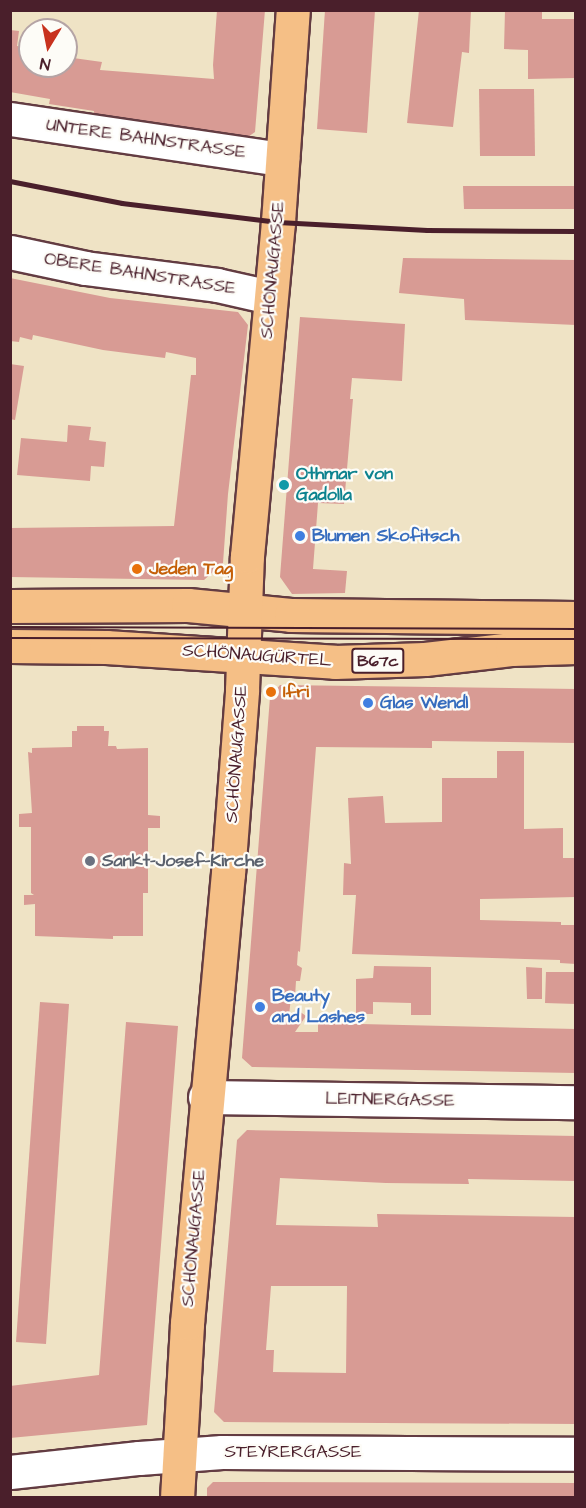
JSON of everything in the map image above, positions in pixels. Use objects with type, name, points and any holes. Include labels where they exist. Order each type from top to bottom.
[{"type":"main road","name":"SCHÖNAUGASSE","points":[[177,1497],[187,1323],[228,874],[244,657],[244,611],[293,10]]},
{"type":"main road","points":[[10,606],[188,605],[291,615],[576,618]]},
{"type":"main road","name":"SCHÖNAUGÜRTEL","points":[[10,646],[141,649],[244,657],[388,661],[512,649],[576,647]]},
{"type":"street","name":"UNTERE BAHNSTRASSE","points":[[10,119],[282,159]]},
{"type":"street","name":"OBERE BAHNSTRASSE","points":[[10,252],[85,268],[217,285],[270,297]]},
{"type":"street","name":"LEITNERGASSE","points":[[206,1097],[576,1102]]},
{"type":"street","name":"STEYRERGASSE","points":[[10,1472],[222,1452],[576,1454]]},
{"type":"building","points":[[217,10],[265,10],[255,132],[245,139],[93,120],[94,111],[49,104],[50,99],[10,92],[10,30],[18,31],[18,78],[78,78],[78,59],[102,62],[100,70],[214,79]]},
{"type":"building","points":[[325,10],[375,10],[367,133],[317,129]]},
{"type":"building","points":[[419,10],[471,10],[469,53],[462,52],[453,127],[407,123]]},
{"type":"building","points":[[505,10],[542,10],[542,19],[576,19],[576,78],[528,79],[528,50],[504,49]]},
{"type":"building","points":[[479,89],[534,89],[535,156],[480,156]]},
{"type":"building","points":[[463,186],[576,186],[576,209],[464,209]]},
{"type":"building","points":[[403,258],[576,260],[576,325],[465,320],[464,299],[399,293]]},
{"type":"building","points":[[10,278],[110,298],[238,312],[248,325],[228,494],[223,563],[204,580],[10,577],[10,528],[174,526],[191,375],[196,375],[196,358],[166,352],[165,358],[103,350],[33,335],[32,340],[20,337],[19,342],[10,341]]},
{"type":"building","points":[[300,317],[405,324],[402,381],[352,378],[350,399],[353,399],[344,504],[318,503],[313,569],[347,571],[345,593],[292,594],[280,577]]},
{"type":"building","points":[[10,364],[24,366],[15,420],[10,419]]},
{"type":"building","points":[[68,425],[91,427],[89,440],[106,442],[104,467],[91,466],[90,481],[17,475],[21,438],[67,442]]},
{"type":"building","points":[[280,685],[576,689],[576,743],[432,741],[432,748],[316,747],[300,952],[298,951],[297,965],[302,968],[300,981],[296,981],[295,997],[291,997],[288,1025],[299,1011],[306,1016],[295,1032],[318,1032],[318,1023],[576,1029],[576,1073],[252,1067],[242,1058],[270,697]]},
{"type":"building","name":"Sankt-Josef-Kirche","points":[[77,726],[104,726],[104,731],[109,731],[108,746],[116,746],[117,749],[148,748],[148,815],[160,816],[160,828],[148,828],[148,893],[143,893],[143,936],[113,936],[113,939],[35,936],[35,904],[24,905],[24,895],[34,895],[31,893],[31,827],[19,827],[19,814],[32,813],[28,752],[32,753],[32,748],[72,747],[72,731],[77,731]]},
{"type":"building","points":[[497,751],[524,751],[524,829],[563,828],[563,858],[576,858],[576,897],[480,899],[480,920],[561,922],[561,925],[576,925],[576,964],[560,963],[560,960],[352,954],[356,895],[343,895],[344,863],[351,864],[348,798],[383,796],[385,823],[442,822],[442,778],[497,778]]},
{"type":"building","points":[[374,966],[431,967],[431,1015],[411,1015],[411,1003],[373,1002],[373,1014],[356,1014],[356,979],[373,978]]},
{"type":"building","points":[[526,967],[542,968],[542,999],[527,999]]},
{"type":"building","points":[[546,972],[576,972],[576,1004],[545,1003]]},
{"type":"building","points":[[40,1002],[69,1004],[46,1344],[16,1342]]},
{"type":"building","points":[[126,1022],[178,1026],[147,1425],[10,1438],[10,1386],[99,1375]]},
{"type":"building","points":[[247,1130],[576,1136],[576,1181],[468,1179],[469,1184],[280,1178],[276,1225],[378,1227],[377,1214],[576,1217],[576,1424],[224,1422],[214,1412],[237,1140]],"holes":[[[271,1286],[347,1286],[346,1373],[273,1372],[274,1350],[266,1350]]]},
{"type":"building","points":[[213,1482],[576,1483],[576,1497],[207,1497],[207,1488]]},
{"type":"tram line","points":[[10,627],[576,629]]},
{"type":"tram line","points":[[10,638],[576,639]]},
{"type":"railway","points":[[10,181],[122,203],[278,222],[427,230],[576,231]]},
{"type":"place","name":"Othmar von Gadolla","points":[[284,485]]},
{"type":"place","name":"Blumen Skofitsch","points":[[300,536]]},
{"type":"place","name":"Jeden Tag","points":[[137,569]]},
{"type":"place","name":"Ifri","points":[[271,692]]},
{"type":"place","name":"Glas Wendl","points":[[368,703]]},
{"type":"place","name":"Sankt-Josef-Kirche","points":[[90,861]]},
{"type":"place","name":"Beauty and Lashes","points":[[260,1007]]}]
